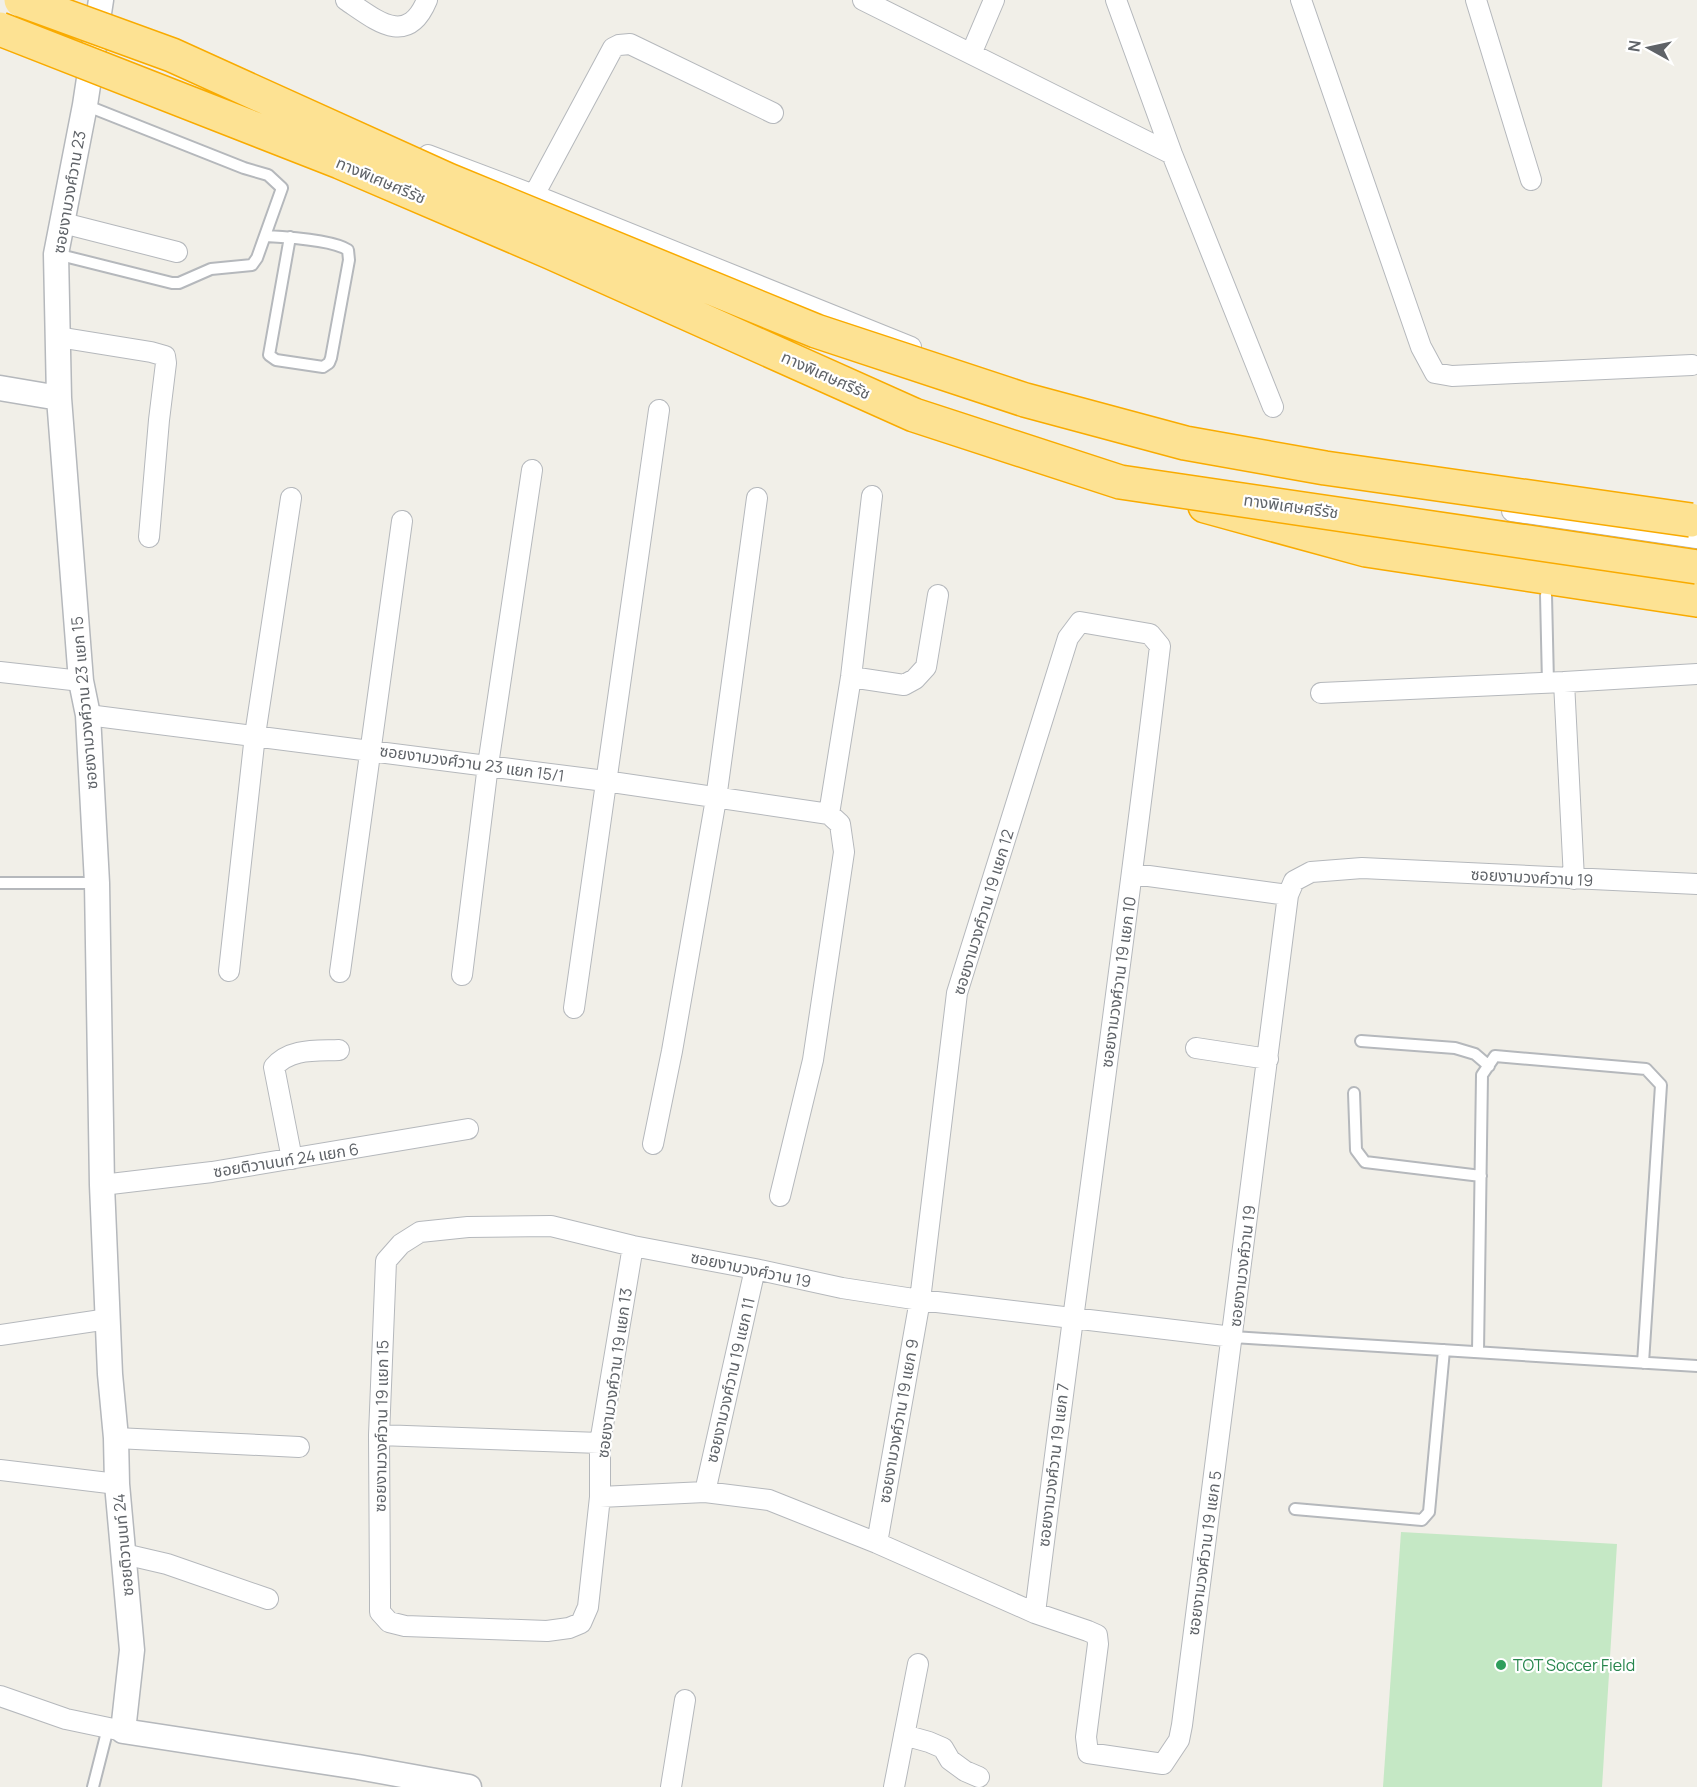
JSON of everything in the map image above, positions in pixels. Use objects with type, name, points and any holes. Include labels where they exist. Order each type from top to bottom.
[{"type":"highway","name":"ทางพิเศษศรีรัช","points":[[21,0],[172,55],[448,180],[806,327],[1025,400],[1185,443],[1359,473],[1697,521]]},
{"type":"highway","name":"ทางพิเศษศรีรัช","points":[[0,29],[340,162],[550,252],[914,415],[1120,482],[1697,567]]},
{"type":"highway","points":[[1120,482],[1366,550],[1697,600]]},
{"type":"street","points":[[64,0],[100,8],[216,70],[361,129],[534,195],[1154,446],[1417,497],[1697,538]]},
{"type":"street","points":[[346,0],[380,23],[393,27],[408,26],[422,12],[427,0]]},
{"type":"street","points":[[863,0],[1172,154]]},
{"type":"street","points":[[971,54],[994,0]]},
{"type":"street","points":[[1116,0],[1172,154],[1273,407]]},
{"type":"street","points":[[1301,0],[1420,347],[1435,373],[1452,376],[1692,365]]},
{"type":"street","points":[[1476,0],[1531,180]]},
{"type":"street","name":"ซอยงามวงศ์วาน 23","points":[[59,398],[56,254],[85,105],[100,8]]},
{"type":"street","points":[[534,195],[613,48],[619,45],[630,44],[773,113]]},
{"type":"street","points":[[63,223],[177,252]]},
{"type":"street","points":[[58,337],[165,356],[149,537]]},
{"type":"street","points":[[0,388],[59,398]]},
{"type":"street","name":"ซอยงามวงศ์วาน 23 แยก 15","points":[[59,398],[81,681],[88,715],[97,883],[98,1009]]},
{"type":"street","points":[[574,1008],[659,410]]},
{"type":"street","points":[[462,975],[488,765],[532,470]]},
{"type":"street","points":[[780,1196],[813,1060],[844,852],[840,824],[829,814],[851,677],[873,496]]},
{"type":"street","points":[[229,971],[255,735],[291,498]]},
{"type":"street","points":[[653,1144],[672,1051],[716,799],[757,498]]},
{"type":"street","points":[[340,972],[402,520]]},
{"type":"street","points":[[851,677],[904,685],[915,679],[926,667],[938,595]]},
{"type":"street","name":"ซอยงามวงศ์วาน 19 แยก 12","points":[[920,1300],[957,993],[1068,638],[1080,622],[1150,634],[1160,646]]},
{"type":"street","name":"ซอยงามวงศ์วาน 19 แยก 10","points":[[1072,1317],[1134,874],[1160,646]]},
{"type":"street","points":[[0,672],[81,681]]},
{"type":"street","points":[[1321,693],[1556,683],[1697,674]]},
{"type":"street","points":[[1556,683],[1574,879]]},
{"type":"street","name":"ซอยงามวงศ์วาน 23 แยก 15/1","points":[[88,715],[488,765],[829,814]]},
{"type":"street","name":"ซอยงามวงศ์วาน 19","points":[[386,1261],[401,1244],[420,1232],[468,1227],[550,1226],[633,1246],[843,1288],[920,1300],[1233,1337],[1288,895],[1294,881],[1311,872],[1362,868],[1697,884]]},
{"type":"street","points":[[1134,874],[1288,895]]},
{"type":"street","name":"ซอยติวานนท์ 24","points":[[98,1009],[110,1374],[132,1650],[115,1729]]},
{"type":"street","points":[[1196,1048],[1268,1059]]},
{"type":"street","points":[[292,1159],[274,1067],[282,1058],[300,1052],[339,1050]]},
{"type":"street","name":"ซอยติวานนท์ 24 แยก 6","points":[[102,1185],[212,1172],[468,1129]]},
{"type":"street","name":"ซอยงามวงศ์วาน 19 แยก 13","points":[[588,1607],[600,1497],[600,1443],[633,1246]]},
{"type":"street","name":"ซอยงามวงศ์วาน 19 แยก 15","points":[[386,1261],[379,1435],[380,1612],[389,1622],[405,1626],[547,1631],[568,1628],[581,1623],[588,1607]]},
{"type":"street","name":"ซอยงามวงศ์วาน 19 แยก 11","points":[[705,1492],[755,1269]]},
{"type":"street","name":"ซอยงามวงศ์วาน 19 แยก 9","points":[[877,1542],[920,1300]]},
{"type":"street","name":"ซอยงามวงศ์วาน 19 แยก 7","points":[[1035,1612],[1072,1317]]},
{"type":"street","points":[[0,1335],[108,1319]]},
{"type":"street","name":"ซอยงามวงศ์วาน 19 แยก 5","points":[[1035,1612],[1097,1635],[1098,1644],[1086,1737],[1088,1753],[1163,1764],[1179,1740],[1182,1725],[1233,1337]]},
{"type":"street","points":[[379,1435],[600,1443]]},
{"type":"street","points":[[116,1438],[298,1447]]},
{"type":"street","points":[[0,1470],[117,1484]]},
{"type":"street","points":[[600,1497],[705,1492],[769,1500],[877,1542],[1035,1612]]},
{"type":"street","points":[[124,1554],[167,1564],[268,1599]]},
{"type":"street","points":[[894,1787],[918,1664]]},
{"type":"street","points":[[0,1696],[66,1719],[115,1729],[469,1787]]},
{"type":"street","points":[[671,1787],[685,1700]]},
{"type":"street","points":[[904,1735],[943,1748],[950,1760],[965,1771],[979,1777]]},
{"type":"lane","points":[[56,254],[162,282],[179,283],[211,269],[252,265],[258,258],[282,188],[268,175],[244,168],[85,105]]},
{"type":"lane","points":[[266,236],[290,237],[340,246],[345,248],[349,254],[331,358],[323,368],[276,360],[269,355],[290,237]]},
{"type":"lane","points":[[1546,595],[1556,683]]},
{"type":"lane","points":[[0,883],[97,883]]},
{"type":"lane","points":[[1361,1041],[1455,1048],[1475,1054],[1489,1066]]},
{"type":"lane","points":[[1478,1352],[1482,1075],[1495,1056],[1646,1069],[1661,1085],[1643,1363]]},
{"type":"lane","points":[[1354,1093],[1356,1150],[1365,1162],[1481,1176]]},
{"type":"lane","points":[[1233,1337],[1697,1366]]},
{"type":"lane","points":[[1295,1509],[1422,1520],[1430,1512],[1444,1350]]},
{"type":"lane","points":[[93,1787],[115,1729]]},
{"type":"green space","name":"TOT Soccer Field","points":[[1401,1532],[1617,1544],[1602,1787],[1383,1787]]},
{"type":"place","name":"TOT Soccer Field","points":[[1501,1665]]}]
